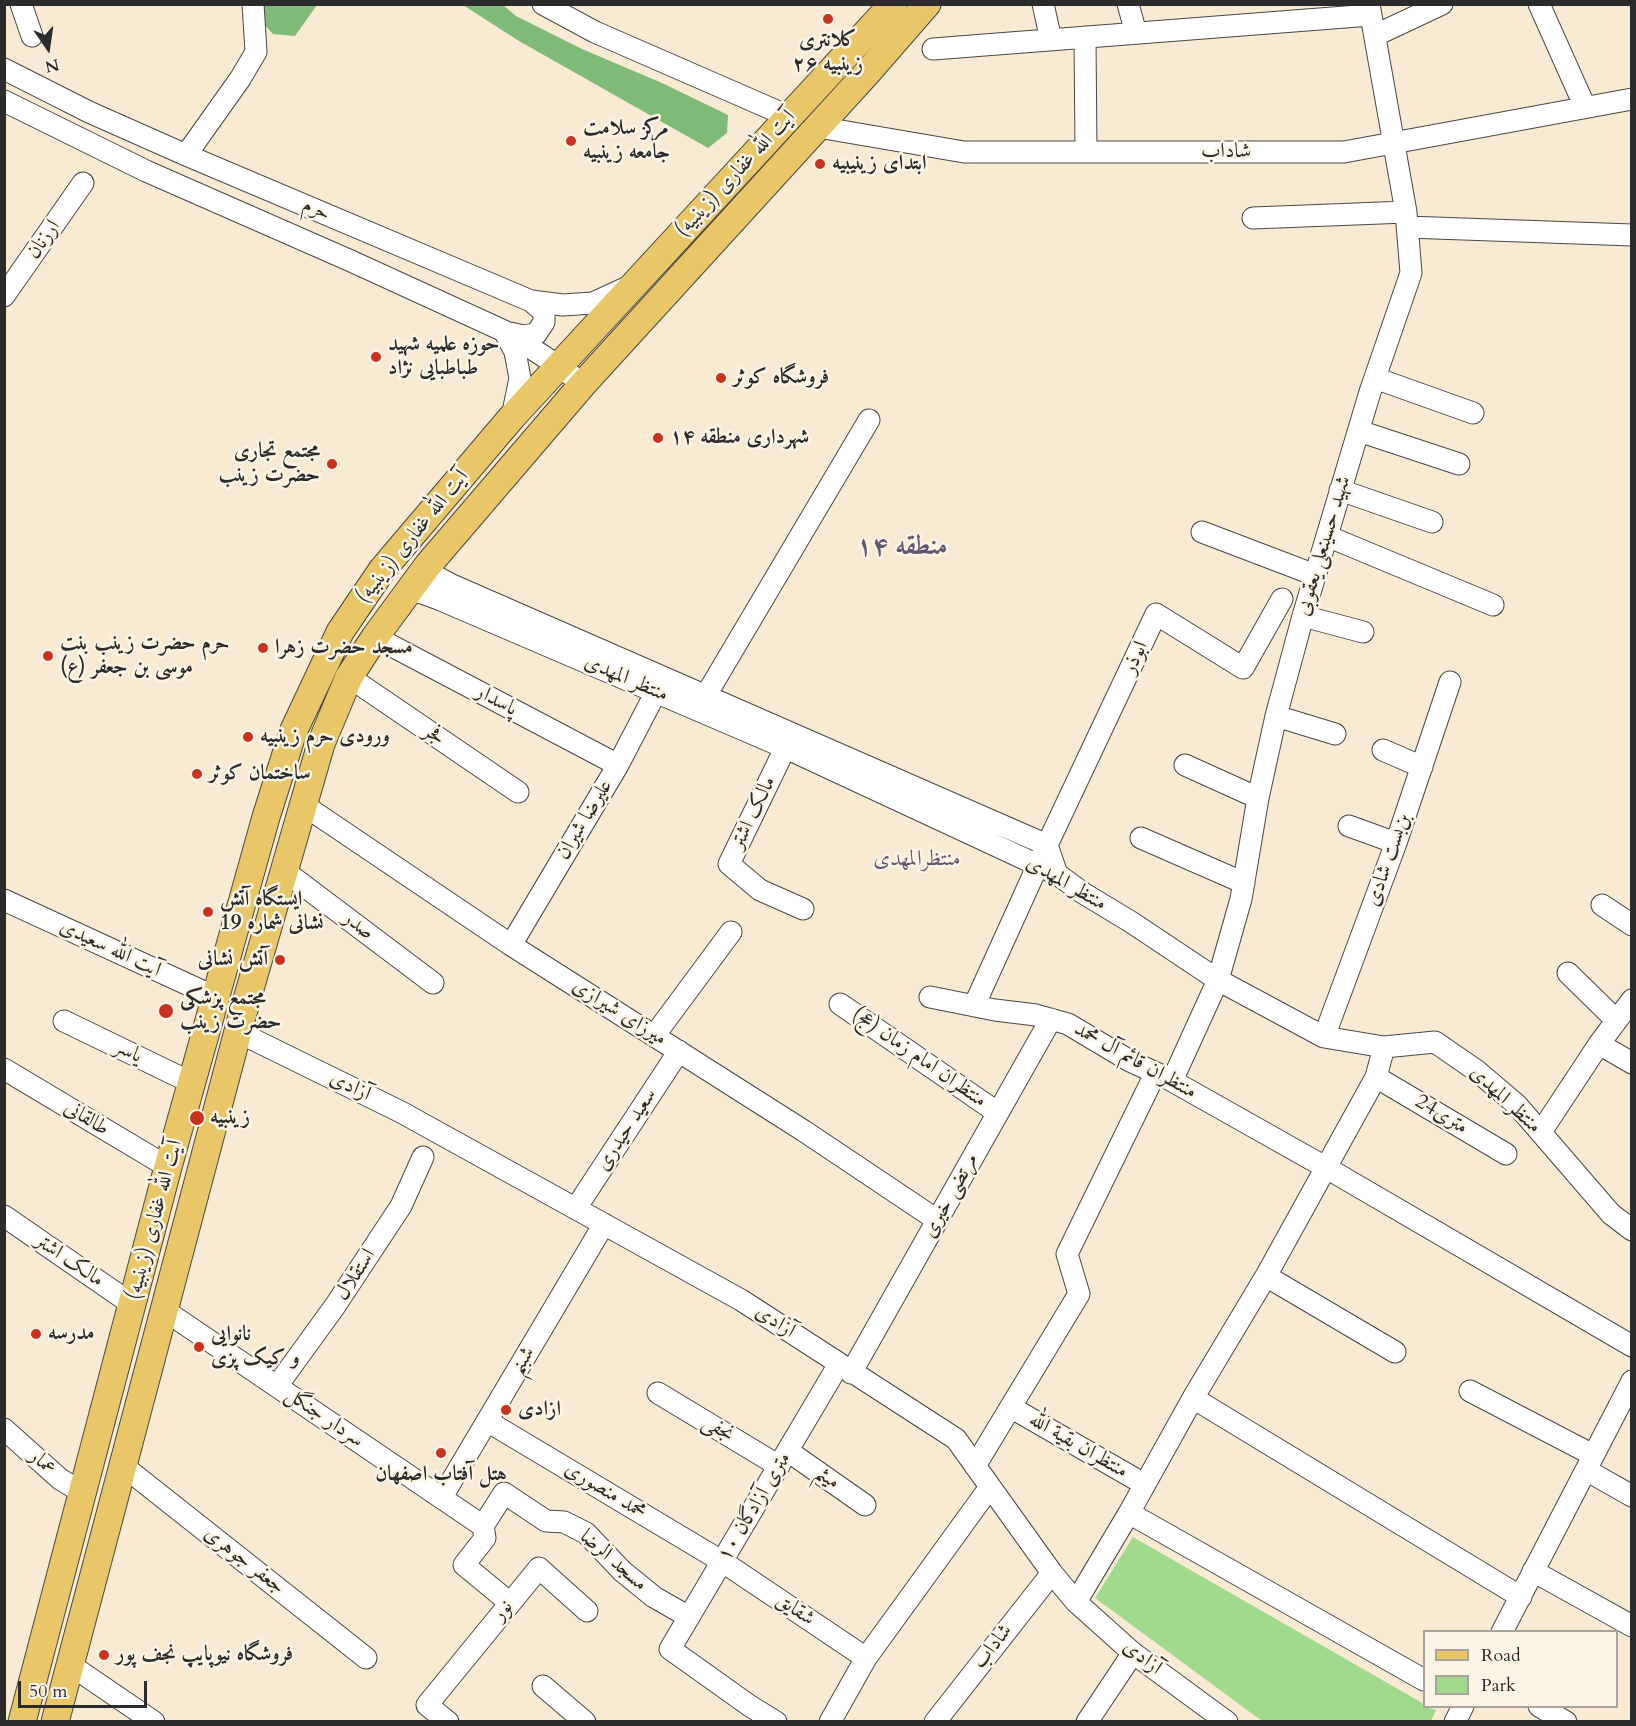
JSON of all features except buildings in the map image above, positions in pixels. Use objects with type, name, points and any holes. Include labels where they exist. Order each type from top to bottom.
[{"type":"main road","name":"آیت الله غفاری (زینبیه)","points":[[22,1722],[171,1158],[266,817],[293,732],[340,632],[382,570],[512,417],[893,4]]},
{"type":"main road","name":"آیت الله غفاری (زینبیه)","points":[[55,1722],[189,1212],[283,870],[321,744],[350,677],[375,637],[428,565],[583,384],[927,4]]},
{"type":"main road","points":[[171,1158],[204,1158]]},
{"type":"main road","points":[[159,1204],[189,1212]]},
{"type":"street","points":[[4,8],[12,4]]},
{"type":"street","points":[[21,4],[32,36]]},
{"type":"street","points":[[186,155],[240,79],[256,52],[253,4]]},
{"type":"street","points":[[543,4],[595,33],[790,117]]},
{"type":"street","points":[[1043,4],[1051,40]]},
{"type":"street","points":[[1128,4],[1136,33]]},
{"type":"street","points":[[933,49],[1372,18],[1442,4]]},
{"type":"street","points":[[1539,4],[1585,107]]},
{"type":"street","name":"شهید حسینعلی یعقوبی","points":[[975,1466],[1079,1294],[1067,1254],[1218,980],[1241,899],[1258,798],[1276,716],[1303,616],[1375,378],[1411,273],[1406,220],[1372,18]]},
{"type":"street","points":[[1085,37],[1086,152]]},
{"type":"street","name":"حرم","points":[[4,69],[89,112],[186,155],[531,301],[563,305],[593,303],[636,283]]},
{"type":"street","name":"شاداب","points":[[818,127],[964,152],[1344,152],[1632,99]]},
{"type":"street","name":"حرم","points":[[6,104],[146,171],[504,331]]},
{"type":"street","name":"ارزنان","points":[[4,296],[83,183]]},
{"type":"street","points":[[1253,218],[1406,220],[1632,235]]},
{"type":"street","points":[[504,331],[523,336],[536,334],[544,322],[544,312],[531,301]]},
{"type":"street","points":[[504,331],[583,384]]},
{"type":"street","points":[[504,331],[515,352],[520,378],[512,417]]},
{"type":"street","points":[[1375,378],[1473,413]]},
{"type":"street","points":[[428,565],[445,592],[701,703],[869,420]]},
{"type":"street","points":[[1359,431],[1459,464]]},
{"type":"street","points":[[1341,490],[1432,522]]},
{"type":"street","points":[[1202,532],[1315,575]]},
{"type":"street","points":[[1327,536],[1492,605]]},
{"type":"street","name":"منتظر المهدی","points":[[408,591],[445,592],[656,692],[701,703],[789,741],[1048,870],[1218,980],[1324,1037],[1384,1047],[1435,1042],[1478,1071],[1517,1105],[1611,1214],[1632,1230]]},
{"type":"street","name":"ابوذر","points":[[974,1006],[1048,870],[1047,845],[1156,614],[1244,668],[1282,599]]},
{"type":"street","points":[[1303,616],[1363,632]]},
{"type":"street","name":"پاسدار","points":[[375,637],[618,765]]},
{"type":"street","name":"فجر","points":[[350,677],[518,792]]},
{"type":"street","name":"بن‌بست شادی","points":[[1324,1037],[1396,843],[1450,682]]},
{"type":"street","name":"علیرضا شیران","points":[[511,945],[618,765],[656,692]]},
{"type":"street","points":[[1276,716],[1335,734]]},
{"type":"street","points":[[789,741],[1047,845]]},
{"type":"street","name":"مالک اشتر","points":[[789,741],[729,864],[760,890],[803,909]]},
{"type":"street","points":[[1383,750],[1422,766]]},
{"type":"street","points":[[1185,765],[1258,798]]},
{"type":"street","name":"میرزای شیرازی","points":[[302,804],[511,945],[804,1131],[937,1220]]},
{"type":"street","points":[[1349,826],[1396,843]]},
{"type":"street","points":[[1141,838],[1244,883]]},
{"type":"street","name":"صدر","points":[[283,870],[433,983]]},
{"type":"street","name":"آیت الله سعیدی","points":[[4,900],[215,997]]},
{"type":"street","points":[[1602,905],[1632,925]]},
{"type":"street","points":[[654,1035],[731,932]]},
{"type":"street","points":[[1568,973],[1616,1020]]},
{"type":"street","name":"منتظران قائم آل محمد","points":[[930,997],[1036,1015],[1068,1024],[1130,1061],[1164,1077],[1325,1167],[1632,1347]]},
{"type":"street","points":[[1541,1132],[1599,1044],[1632,1000]]},
{"type":"street","name":"منتظران امام زمان (عج)","points":[[840,1004],[998,1113]]},
{"type":"street","name":"مرتضی خیری","points":[[845,1368],[937,1220],[1051,1019]]},
{"type":"street","name":"یاسر","points":[[64,1021],[192,1083]]},
{"type":"street","name":"آزادی","points":[[238,1032],[402,1112],[741,1300],[956,1439],[1052,1573],[1076,1602],[1133,1653],[1227,1722]]},
{"type":"street","points":[[1599,1044],[1632,1063]]},
{"type":"street","points":[[1076,1602],[1129,1513],[1192,1398],[1266,1276],[1376,1077],[1384,1047]]},
{"type":"street","name":"سعید حیدری","points":[[576,1208],[679,1051]]},
{"type":"street","name":"طالقانی","points":[[4,1069],[171,1158]]},
{"type":"street","name":"24متری","points":[[1376,1077],[1506,1154]]},
{"type":"street","name":"استقلال","points":[[277,1386],[336,1306],[401,1206],[423,1157]]},
{"type":"street","name":"مالک اشتر","points":[[4,1216],[133,1305]]},
{"type":"street","name":"شبنم","points":[[442,1497],[604,1224]]},
{"type":"street","points":[[1266,1276],[1395,1352]]},
{"type":"street","name":"سردار جنگل","points":[[164,1310],[483,1526]]},
{"type":"street","name":"۱۰ متری آزادگان","points":[[776,1722],[670,1649],[784,1459],[845,1368]]},
{"type":"street","points":[[1503,1630],[1632,1381]]},
{"type":"street","points":[[1470,1391],[1589,1463],[1632,1496]]},
{"type":"street","name":"نجفی","points":[[658,1393],[784,1459]]},
{"type":"street","points":[[1192,1398],[1521,1597]]},
{"type":"street","name":"منتظران بقیة الله","points":[[1012,1408],[1144,1484]]},
{"type":"street","name":"محمد منصوری","points":[[487,1421],[723,1562]]},
{"type":"street","name":"عمار","points":[[4,1429],[60,1479],[83,1493]]},
{"type":"street","name":"میثم","points":[[784,1459],[865,1505]]},
{"type":"street","name":"جعفر جوهری","points":[[122,1465],[366,1658]]},
{"type":"street","points":[[830,1722],[866,1658],[990,1487]]},
{"type":"street","name":"مسجد الرضا","points":[[510,1602],[464,1564],[485,1538],[483,1526],[504,1493],[546,1521],[564,1522],[586,1533],[622,1571],[654,1597],[689,1617]]},
{"type":"street","points":[[1129,1513],[1423,1679]]},
{"type":"street","name":"شقایق","points":[[723,1562],[866,1658]]},
{"type":"street","name":"نور","points":[[448,1722],[427,1705],[539,1568],[587,1611]]},
{"type":"street","points":[[1533,1571],[1632,1626]]},
{"type":"street","name":"شاداب","points":[[935,1722],[1052,1573]]},
{"type":"street","points":[[1087,1722],[1133,1653]]},
{"type":"street","points":[[69,1665],[154,1722]]},
{"type":"street","points":[[543,1686],[585,1722]]},
{"type":"street","points":[[1455,1722],[1462,1708]]},
{"type":"street","points":[[1541,1708],[1566,1722]]},
{"type":"green space","points":[[261,4],[317,5],[295,36],[273,34],[263,23]]},
{"type":"green space","points":[[463,5],[503,5],[516,16],[582,49],[662,83],[728,115],[727,133],[708,148],[519,41]]},
{"type":"green space","points":[[1133,1537],[1423,1703],[1423,1708],[1436,1710],[1431,1721],[1262,1721],[1095,1598]]},
{"type":"place","name":"کلانتری ۲۶ زینبیه","points":[[828,19]]},
{"type":"place","name":"مرکز سلامت جامعه زینبیه","points":[[571,141]]},
{"type":"place","name":"ابتدای زینیبیه","points":[[820,164]]},
{"type":"place","name":"حوزه علمیه شهید طباطبایی نژاد","points":[[376,357]]},
{"type":"place","name":"فروشگاه کوثر","points":[[721,378]]},
{"type":"place","name":"شهرداری منطقه ۱۴","points":[[658,438]]},
{"type":"place","name":"مجتمع تجاری حضرت زینب","points":[[332,464]]},
{"type":"place","name":"مسجد حضرت زهرا","points":[[263,648]]},
{"type":"place","name":"حرم حضرت زینب بنت موسی بن جعفر (ع)","points":[[48,656]]},
{"type":"place","name":"ورودی حرم زینبیه","points":[[248,737]]},
{"type":"place","name":"ساختمان کوثر","points":[[197,774]]},
{"type":"place","name":"ایستگاه آتش نشانی شماره 19","points":[[208,912]]},
{"type":"place","name":"آتش نشانی","points":[[280,960]]},
{"type":"place","name":"مجتمع پزشکی حضرت زینب","points":[[166,1011]]},
{"type":"place","name":"زینبیه","points":[[197,1118]]},
{"type":"place","name":"مدرسه","points":[[36,1334]]},
{"type":"place","name":"نانوایی و کیک پزی","points":[[199,1347]]},
{"type":"place","name":"ازادی","points":[[506,1410]]},
{"type":"place","name":"هتل آفتاب اصفهان","points":[[441,1453]]},
{"type":"place","name":"فروشگاه نیوپایپ نجف پور","points":[[104,1655]]},
{"type":"district","name":"منطقه ۱۴","points":[[902,548]]},
{"type":"district","name":"منتظرالمهدی","points":[[917,860]]}]
